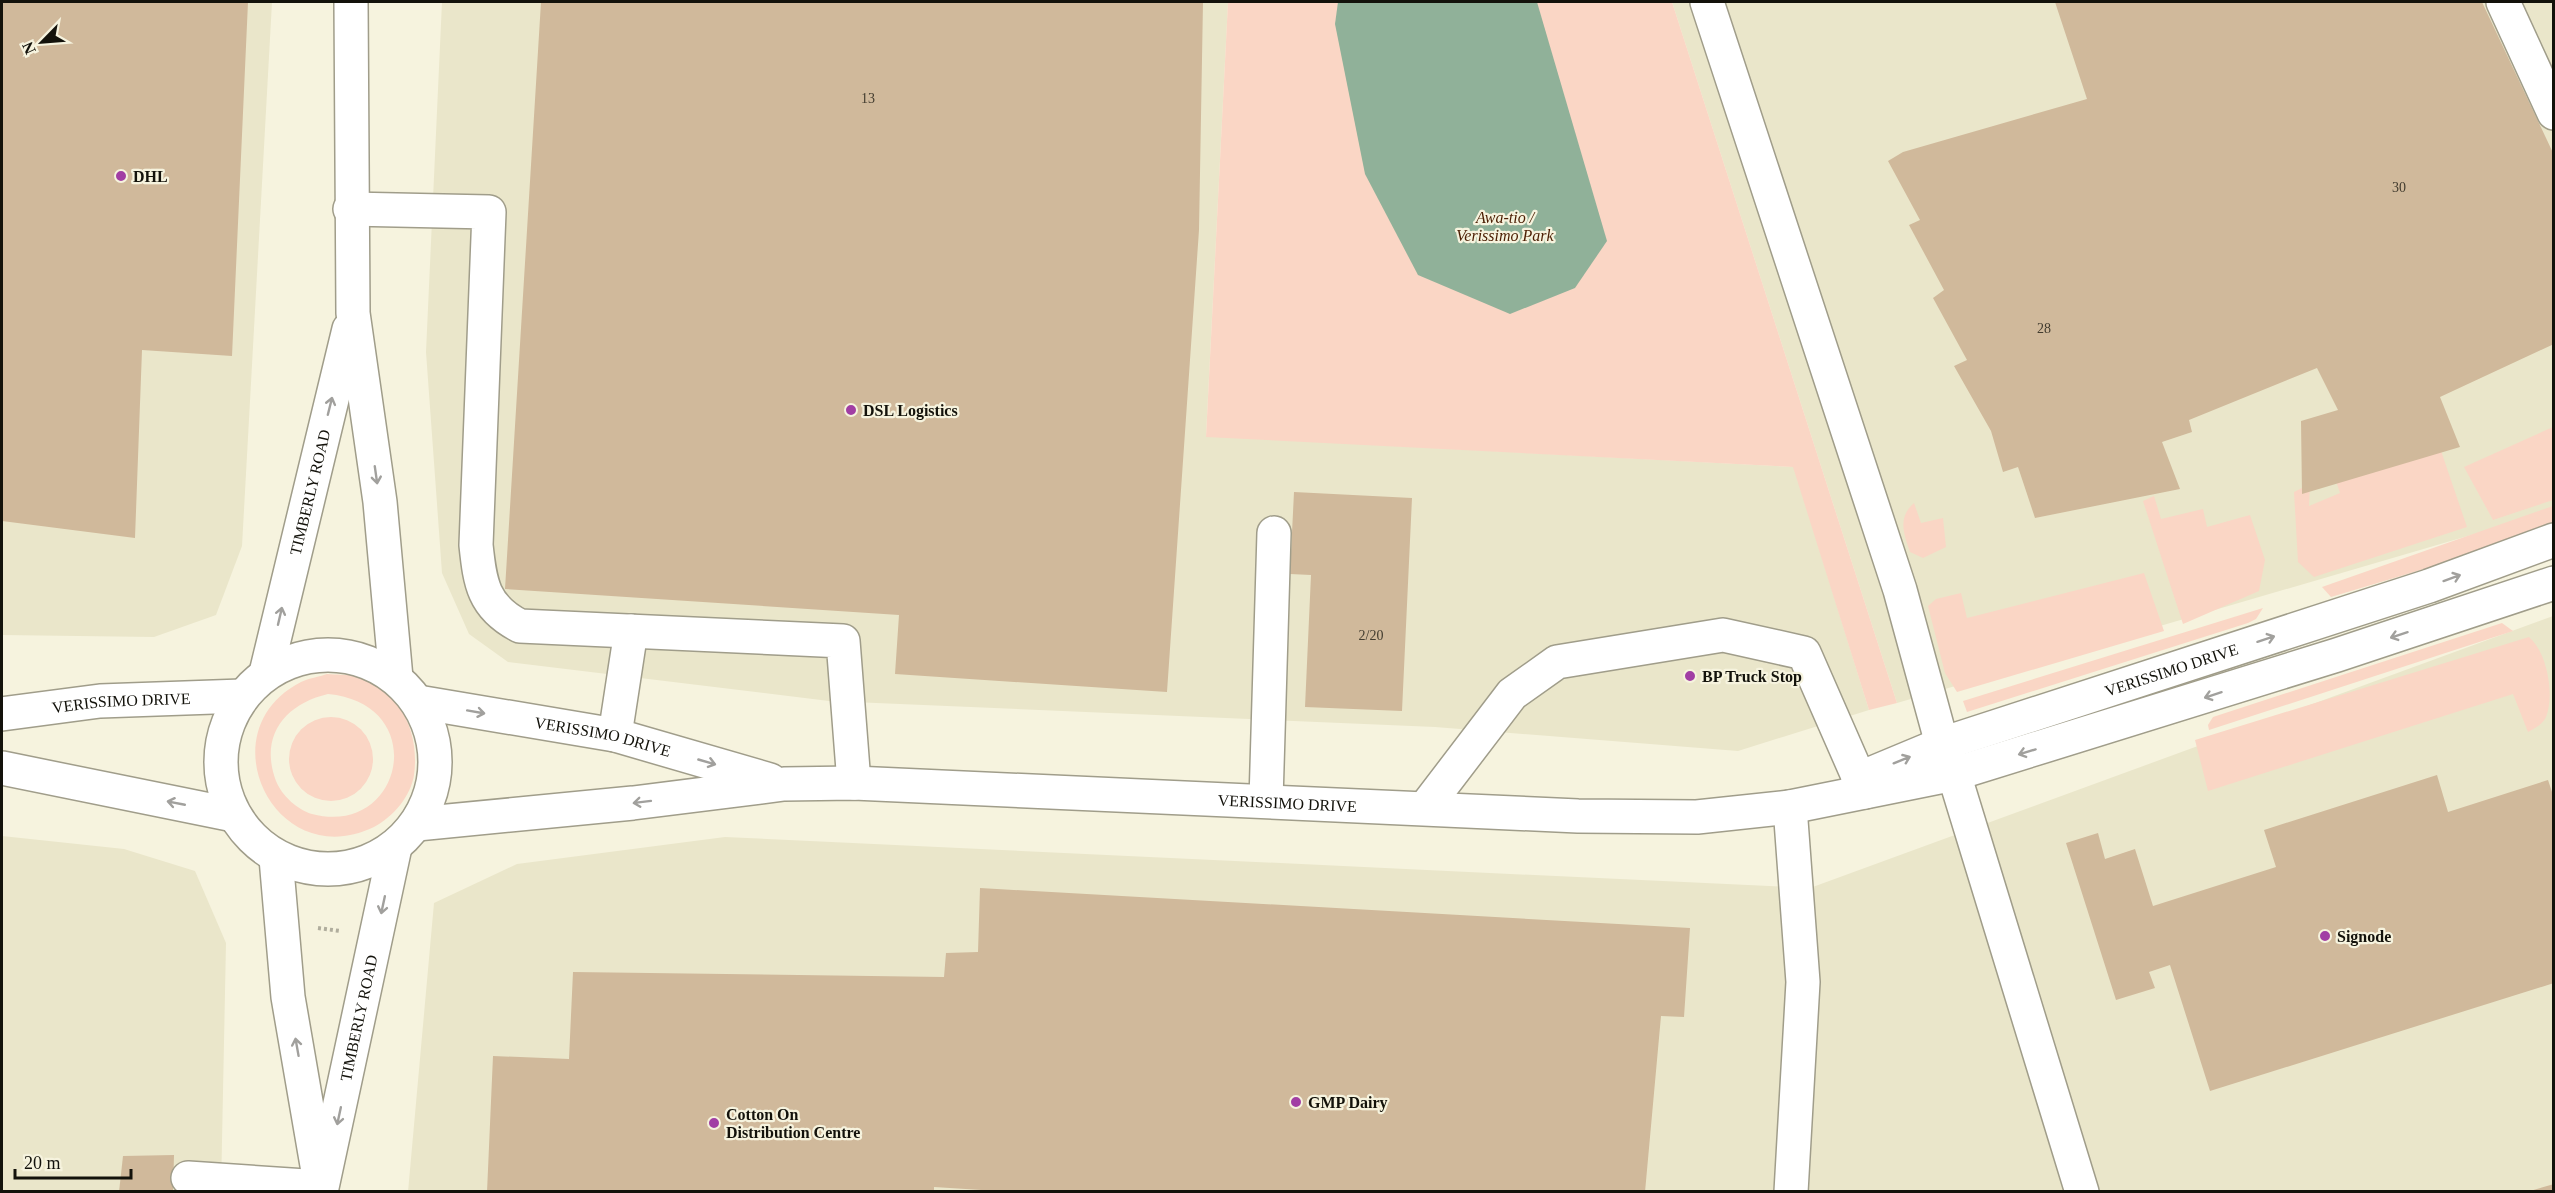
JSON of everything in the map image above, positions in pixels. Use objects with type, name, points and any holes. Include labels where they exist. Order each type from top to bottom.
[{"type":"street","name":"TIMBERLY ROAD","points":[[351,2],[352,313],[380,502],[396,678]]},
{"type":"street","points":[[1707,2],[1900,590],[1942,744],[1954,774],[2082,1191]]},
{"type":"street","points":[[2503,2],[2553,113]]},
{"type":"street","points":[[351,209],[489,212],[476,545],[479,573],[492,607],[505,618],[520,626],[843,641],[854,783]]},
{"type":"street","name":"TIMBERLY ROAD","points":[[266,673],[352,313]]},
{"type":"street","points":[[1266,800],[1274,533]]},
{"type":"street","name":"VERISSIMO DRIVE","points":[[417,824],[633,803],[784,784],[854,783],[1578,816],[1697,817],[1790,807],[1862,785],[1942,744],[2429,586],[2553,540]]},
{"type":"street","name":"VERISSIMO DRIVE","points":[[1862,785],[1954,774],[2326,659],[2553,583]]},
{"type":"street","points":[[615,735],[631,631]]},
{"type":"street","points":[[1425,808],[1512,694],[1557,662],[1723,635],[1804,653],[1862,785]]},
{"type":"street","points":[[332,654],[366,661],[396,678],[418,702],[431,731],[436,763],[431,795],[417,824],[395,847],[368,863],[337,871],[306,868],[276,858],[252,839],[234,815],[222,785],[220,754],[227,723],[242,696],[266,673],[297,658],[332,654]]},
{"type":"street","name":"VERISSIMO DRIVE","points":[[2,714],[100,701],[242,696]]},
{"type":"street","name":"VERISSIMO DRIVE","points":[[418,702],[615,735],[784,784]]},
{"type":"street","points":[[2,768],[234,815]]},
{"type":"street","points":[[1790,807],[1803,982],[1791,1191]]},
{"type":"street","name":"TIMBERLY ROAD","points":[[321,1189],[395,847]]},
{"type":"street","points":[[188,1178],[321,1189],[288,997],[276,858]]},
{"type":"path","points":[[314,928],[347,932]]},
{"type":"shaded area","name":"DHL","points":[[2,2],[272,2],[242,546],[216,615],[154,637],[2,635]]},
{"type":"shaded area","points":[[442,2],[1228,2],[1206,436],[1794,467],[1869,710],[1738,751],[1435,727],[829,701],[508,662],[469,634],[442,573],[426,352]]},
{"type":"shaded area","points":[[1338,2],[1537,2],[1607,241],[1575,288],[1510,314],[1418,275],[1365,174],[1335,24]]},
{"type":"shaded area","points":[[1672,2],[2553,2],[2553,511],[1897,703]]},
{"type":"shaded area","points":[[2553,616],[2553,1191],[408,1192],[434,903],[517,864],[725,837],[1810,888]]},
{"type":"shaded area","points":[[2,836],[124,849],[195,871],[226,943],[221,1191],[2,1192]]},
{"type":"green space","name":"Awa-tio / Verissimo Park","points":[[1228,2],[1672,2],[1897,703],[1869,710],[1793,467],[1206,437]]},
{"type":"green space","points":[[2553,427],[2553,500],[2493,520],[2464,467]]},
{"type":"green space","points":[[2439,445],[2467,527],[2314,577],[2298,562],[2294,492],[2310,484],[2309,506],[2340,493],[2335,478]]},
{"type":"green space","points":[[2154,496],[2161,519],[2203,509],[2207,527],[2250,515],[2265,560],[2259,591],[2183,624],[2143,501]]},
{"type":"green space","points":[[1914,503],[1921,523],[1943,518],[1946,547],[1923,558],[1910,552],[1904,533],[1905,514]]},
{"type":"green space","points":[[2553,506],[2553,524],[2497,547],[2331,597],[2322,587]]},
{"type":"green space","points":[[2144,573],[2164,631],[1957,692],[1945,673],[1928,606],[1936,599],[1961,593],[1967,618]]},
{"type":"green space","points":[[2263,608],[2256,619],[2248,623],[1967,712],[1963,701]]},
{"type":"green space","points":[[2502,623],[2513,631],[2209,730],[2208,725],[2213,717]]},
{"type":"green space","points":[[2529,637],[2541,653],[2545,663],[2550,697],[2545,719],[2528,732],[2513,694],[2208,791],[2195,740]]},
{"type":"green space","points":[[327,674],[355,676],[384,690],[404,714],[414,743],[414,775],[409,791],[400,805],[388,818],[374,827],[339,837],[307,831],[282,815],[264,791],[256,762],[258,732],[273,704],[301,682]],"holes":[[[328,694],[361,703],[382,720],[393,743],[393,767],[384,789],[368,807],[343,816],[312,814],[301,809],[282,792],[276,781],[272,765],[271,750],[280,724],[299,705]]]},
{"type":"green space","points":[[331,717],[347,720],[361,729],[370,743],[373,759],[370,775],[361,789],[347,798],[331,801],[315,798],[301,789],[292,775],[289,759],[292,743],[301,729],[315,720]]},
{"type":"building","name":"DHL","points":[[2,2],[248,2],[232,356],[142,350],[135,538],[2,521]]},
{"type":"building","name":"DSL Logistics","points":[[541,2],[1203,2],[1199,230],[1167,692],[895,674],[899,615],[505,589]]},
{"type":"building","points":[[2055,2],[2482,2],[2554,155],[2554,344],[2440,397],[2460,447],[2302,494],[2301,421],[2338,410],[2317,368],[2189,420],[2192,432],[2162,442],[2180,489],[2035,518],[2018,467],[2003,472],[1991,431],[1954,366],[1967,360],[1933,298],[1944,290],[1909,225],[1920,220],[1888,161],[1903,152],[2087,99]]},
{"type":"building","points":[[1294,492],[1412,498],[1402,711],[1305,707],[1311,575],[1290,574]]},
{"type":"building","name":"Signode","points":[[2437,775],[2448,812],[2548,780],[2554,798],[2554,983],[2210,1091],[2170,965],[2149,972],[2155,988],[2116,1000],[2066,843],[2098,833],[2105,859],[2135,849],[2153,906],[2276,867],[2264,830]]},
{"type":"building","name":"GMP Dairy","points":[[980,888],[1690,928],[1684,1017],[1661,1016],[1645,1192],[1013,1192],[934,1187],[934,1192],[487,1192],[493,1056],[569,1059],[573,972],[944,977],[946,953],[978,952]]},
{"type":"building","points":[[174,1155],[173,1192],[119,1192],[123,1156]]},
{"type":"building","points":[[2554,1184],[2554,1192],[2530,1192],[2530,1191]]},
{"type":"place","name":"DHL","points":[[121,176]]},
{"type":"place","name":"DSL Logistics","points":[[851,410]]},
{"type":"place","name":"BP Truck Stop","points":[[1690,676]]},
{"type":"place","name":"Signode","points":[[2325,936]]},
{"type":"place","name":"GMP Dairy","points":[[1296,1102]]},
{"type":"place","name":"Cotton On Distribution Centre","points":[[714,1123]]}]
